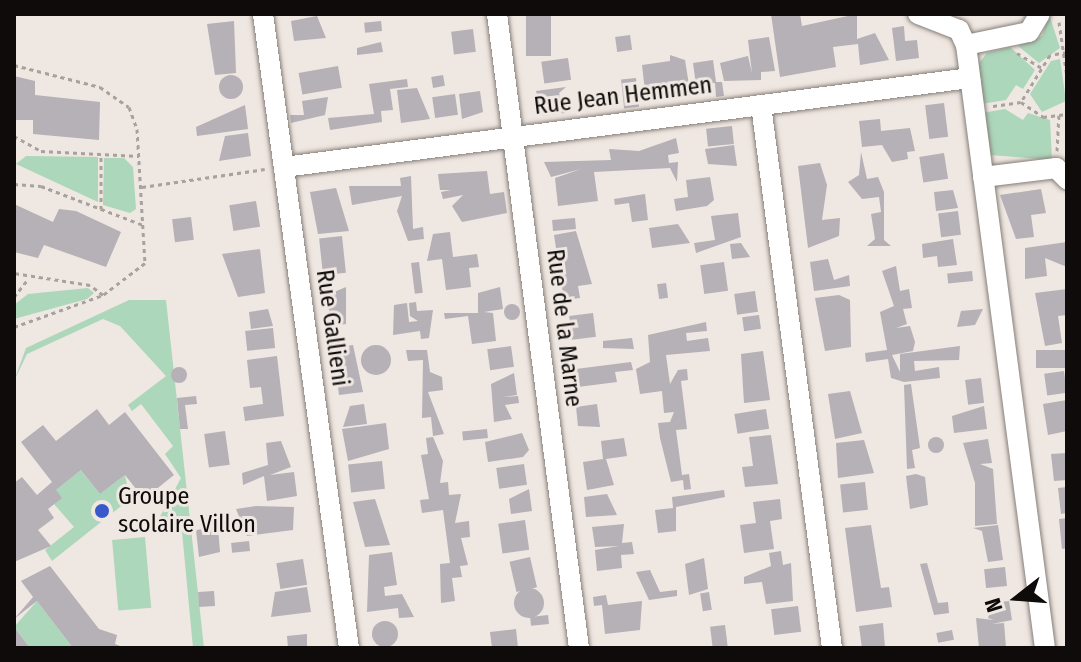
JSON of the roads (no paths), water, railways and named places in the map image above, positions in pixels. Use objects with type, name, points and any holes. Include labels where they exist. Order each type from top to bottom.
[{"type":"street","name":"Rue Gallieni","points":[[263,14],[349,648]]},
{"type":"street","name":"Rue de la Marne","points":[[497,14],[579,648]]},
{"type":"street","points":[[918,14],[959,30],[966,45],[1045,648]]},
{"type":"street","points":[[966,45],[1029,32],[1040,14]]},
{"type":"street","name":"Rue Jean Hemmen","points":[[284,167],[970,78]]},
{"type":"street","points":[[761,105],[832,648]]},
{"type":"street","points":[[983,177],[1062,173]]},
{"type":"place","name":"Groupe scolaire Villon","points":[[102,511]]}]
